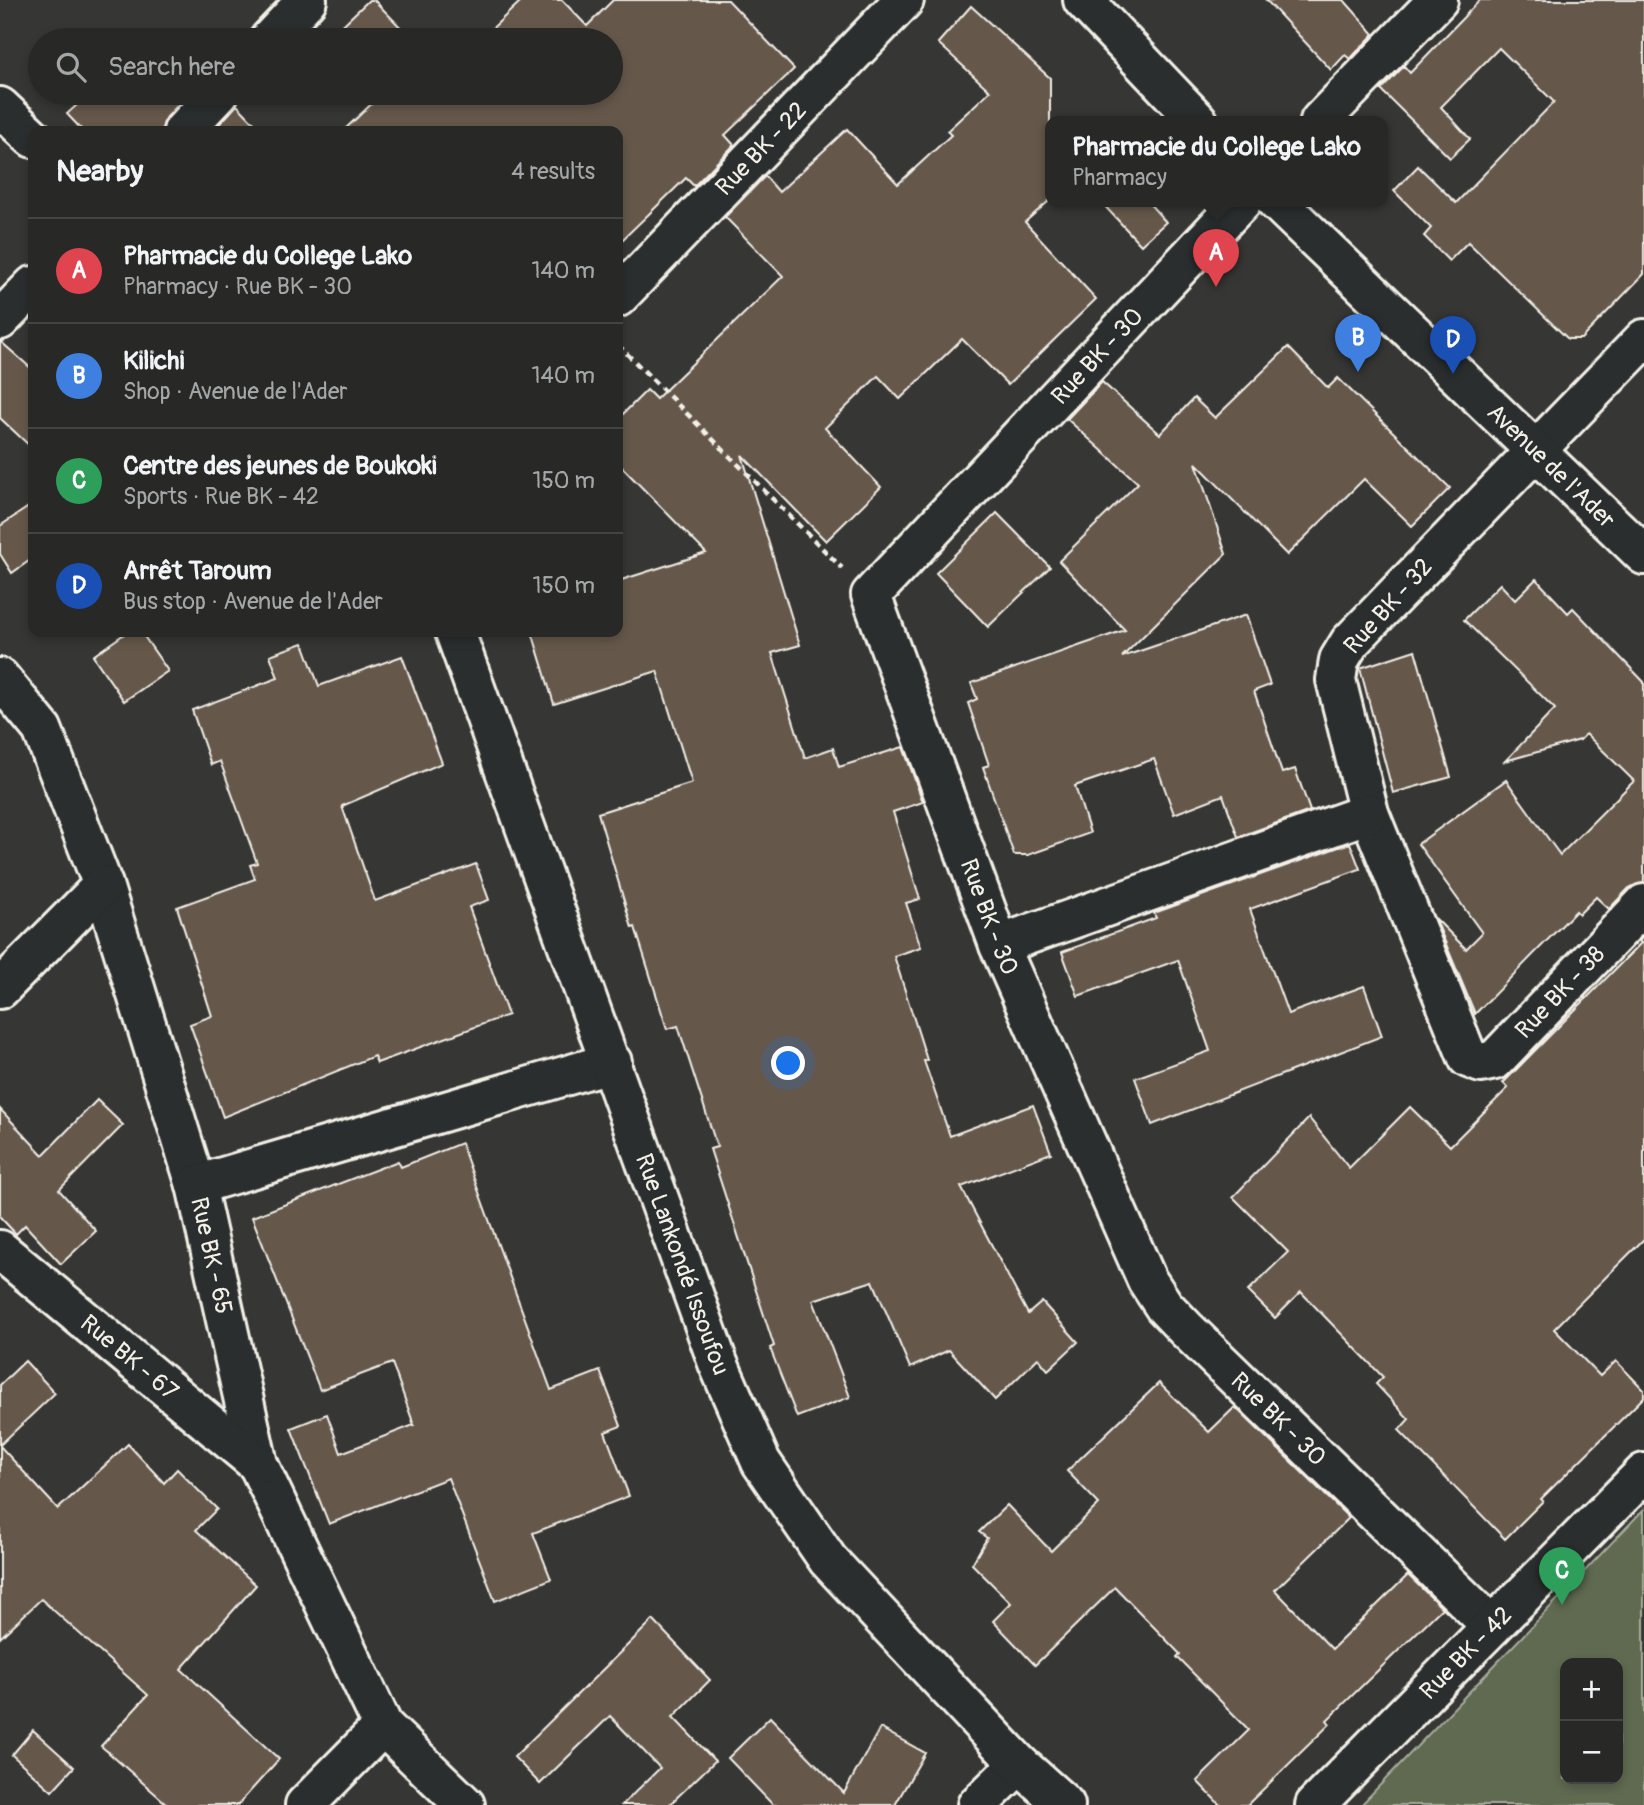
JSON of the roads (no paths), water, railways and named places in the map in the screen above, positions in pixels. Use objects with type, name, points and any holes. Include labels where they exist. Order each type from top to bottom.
[{"type":"street","points":[[280,28],[307,0]]},
{"type":"street","name":"Rue BK - 22","points":[[623,292],[904,0]]},
{"type":"street","points":[[1083,0],[1193,116]]},
{"type":"street","points":[[1325,116],[1438,0]]},
{"type":"street","points":[[188,126],[208,105]]},
{"type":"street","points":[[0,107],[28,133]]},
{"type":"street","name":"Rue BK - 30","points":[[1236,207],[871,595],[999,945],[1147,1280],[1164,1306],[1492,1626]]},
{"type":"street","name":"Avenue de l'Ader","points":[[1282,207],[1644,555]]},
{"type":"street","points":[[0,320],[28,291]]},
{"type":"street","name":"Rue BK - 32","points":[[1468,1058],[1369,813],[1336,680],[1339,660],[1350,642],[1644,339]]},
{"type":"street","name":"Rue Lankondé Issoufou","points":[[457,637],[719,1363],[761,1462],[828,1560],[1019,1764],[1065,1805]]},
{"type":"street","name":"Rue BK - 65","points":[[0,678],[41,729],[103,886],[196,1185],[258,1464],[383,1726],[465,1805]]},
{"type":"street","points":[[999,945],[1369,813]]},
{"type":"street","points":[[0,989],[103,886]]},
{"type":"street","name":"Rue BK - 38","points":[[1468,1058],[1481,1063],[1494,1060],[1644,904]]},
{"type":"street","points":[[196,1185],[612,1062]]},
{"type":"street","name":"Rue BK - 67","points":[[0,1250],[258,1464]]},
{"type":"street","name":"Rue BK - 42","points":[[1315,1805],[1644,1473]]},
{"type":"street","points":[[305,1805],[383,1726]]},
{"type":"street","points":[[977,1805],[1019,1764]]},
{"type":"place","name":"Pharmacie du College Lako","points":[[1216,287]]},
{"type":"place","name":"Kilichi","points":[[1358,372]]},
{"type":"place","name":"Arrêt Taroum","points":[[1453,374]]},
{"type":"place","name":"Centre des jeunes de Boukoki","points":[[1562,1605]]}]
